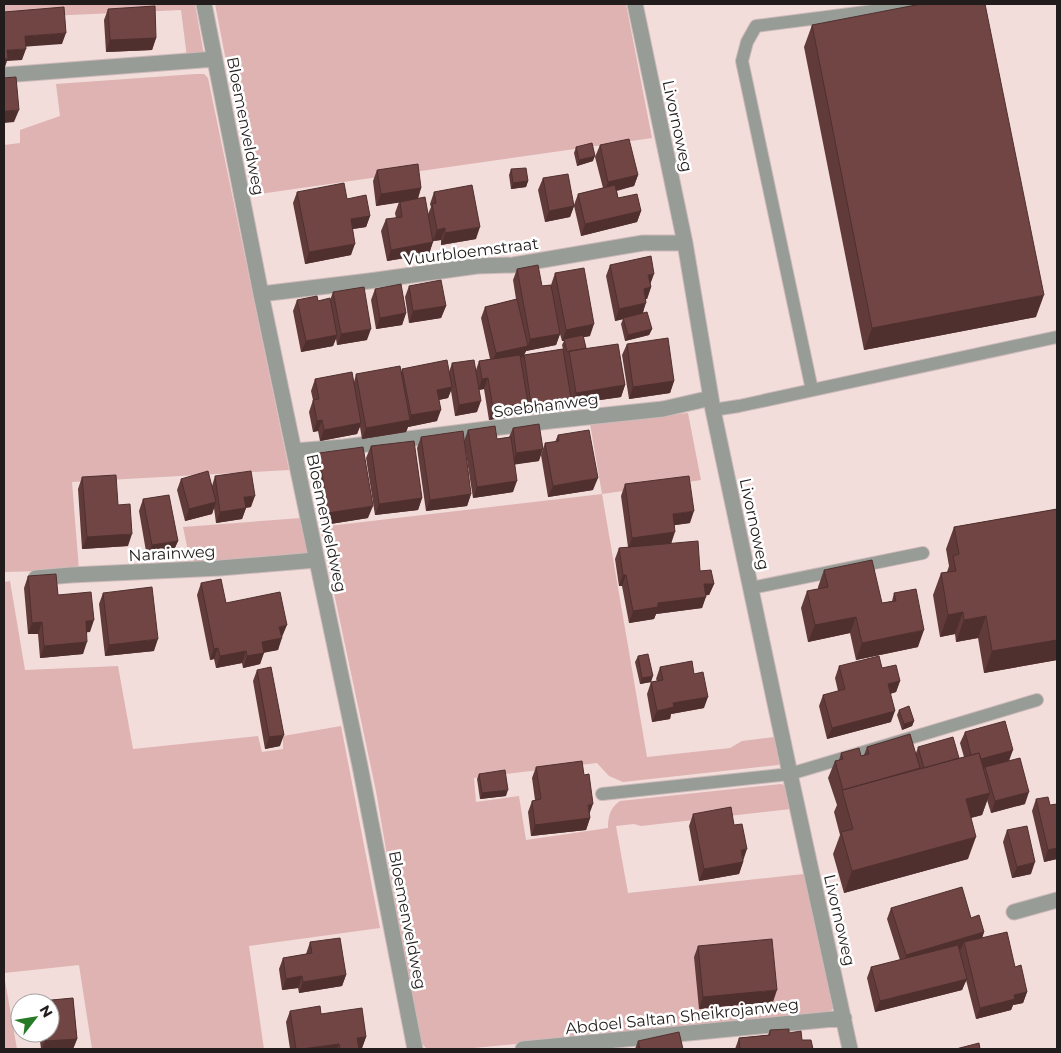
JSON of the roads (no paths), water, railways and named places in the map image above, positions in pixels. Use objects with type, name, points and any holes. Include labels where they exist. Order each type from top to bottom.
[{"type":"street","name":"Bloemenveldweg","points":[[204,4],[260,294],[360,766],[415,1049]]},
{"type":"street","name":"Livornoweg","points":[[635,4],[684,243],[712,404],[850,1049]]},
{"type":"street","points":[[4,75],[215,59]]},
{"type":"street","name":"Vuurbloemstraat","points":[[260,294],[477,266],[513,265],[643,243],[684,243]]},
{"type":"street","name":"Soebhanweg","points":[[294,451],[344,447],[550,421],[712,404]]},
{"type":"street","name":"Narainweg","points":[[30,578],[220,568],[316,560]]},
{"type":"street","points":[[1014,912],[1057,900]]},
{"type":"street","name":"Abdoel Saltan Sheikrojanweg","points":[[523,1049],[844,1018]]},
{"type":"lane","points":[[812,390],[742,61],[747,42],[756,26],[927,4]]},
{"type":"lane","points":[[712,404],[739,406],[1057,337]]},
{"type":"lane","points":[[751,588],[923,553]]},
{"type":"lane","points":[[602,794],[790,774],[1037,700]]}]
